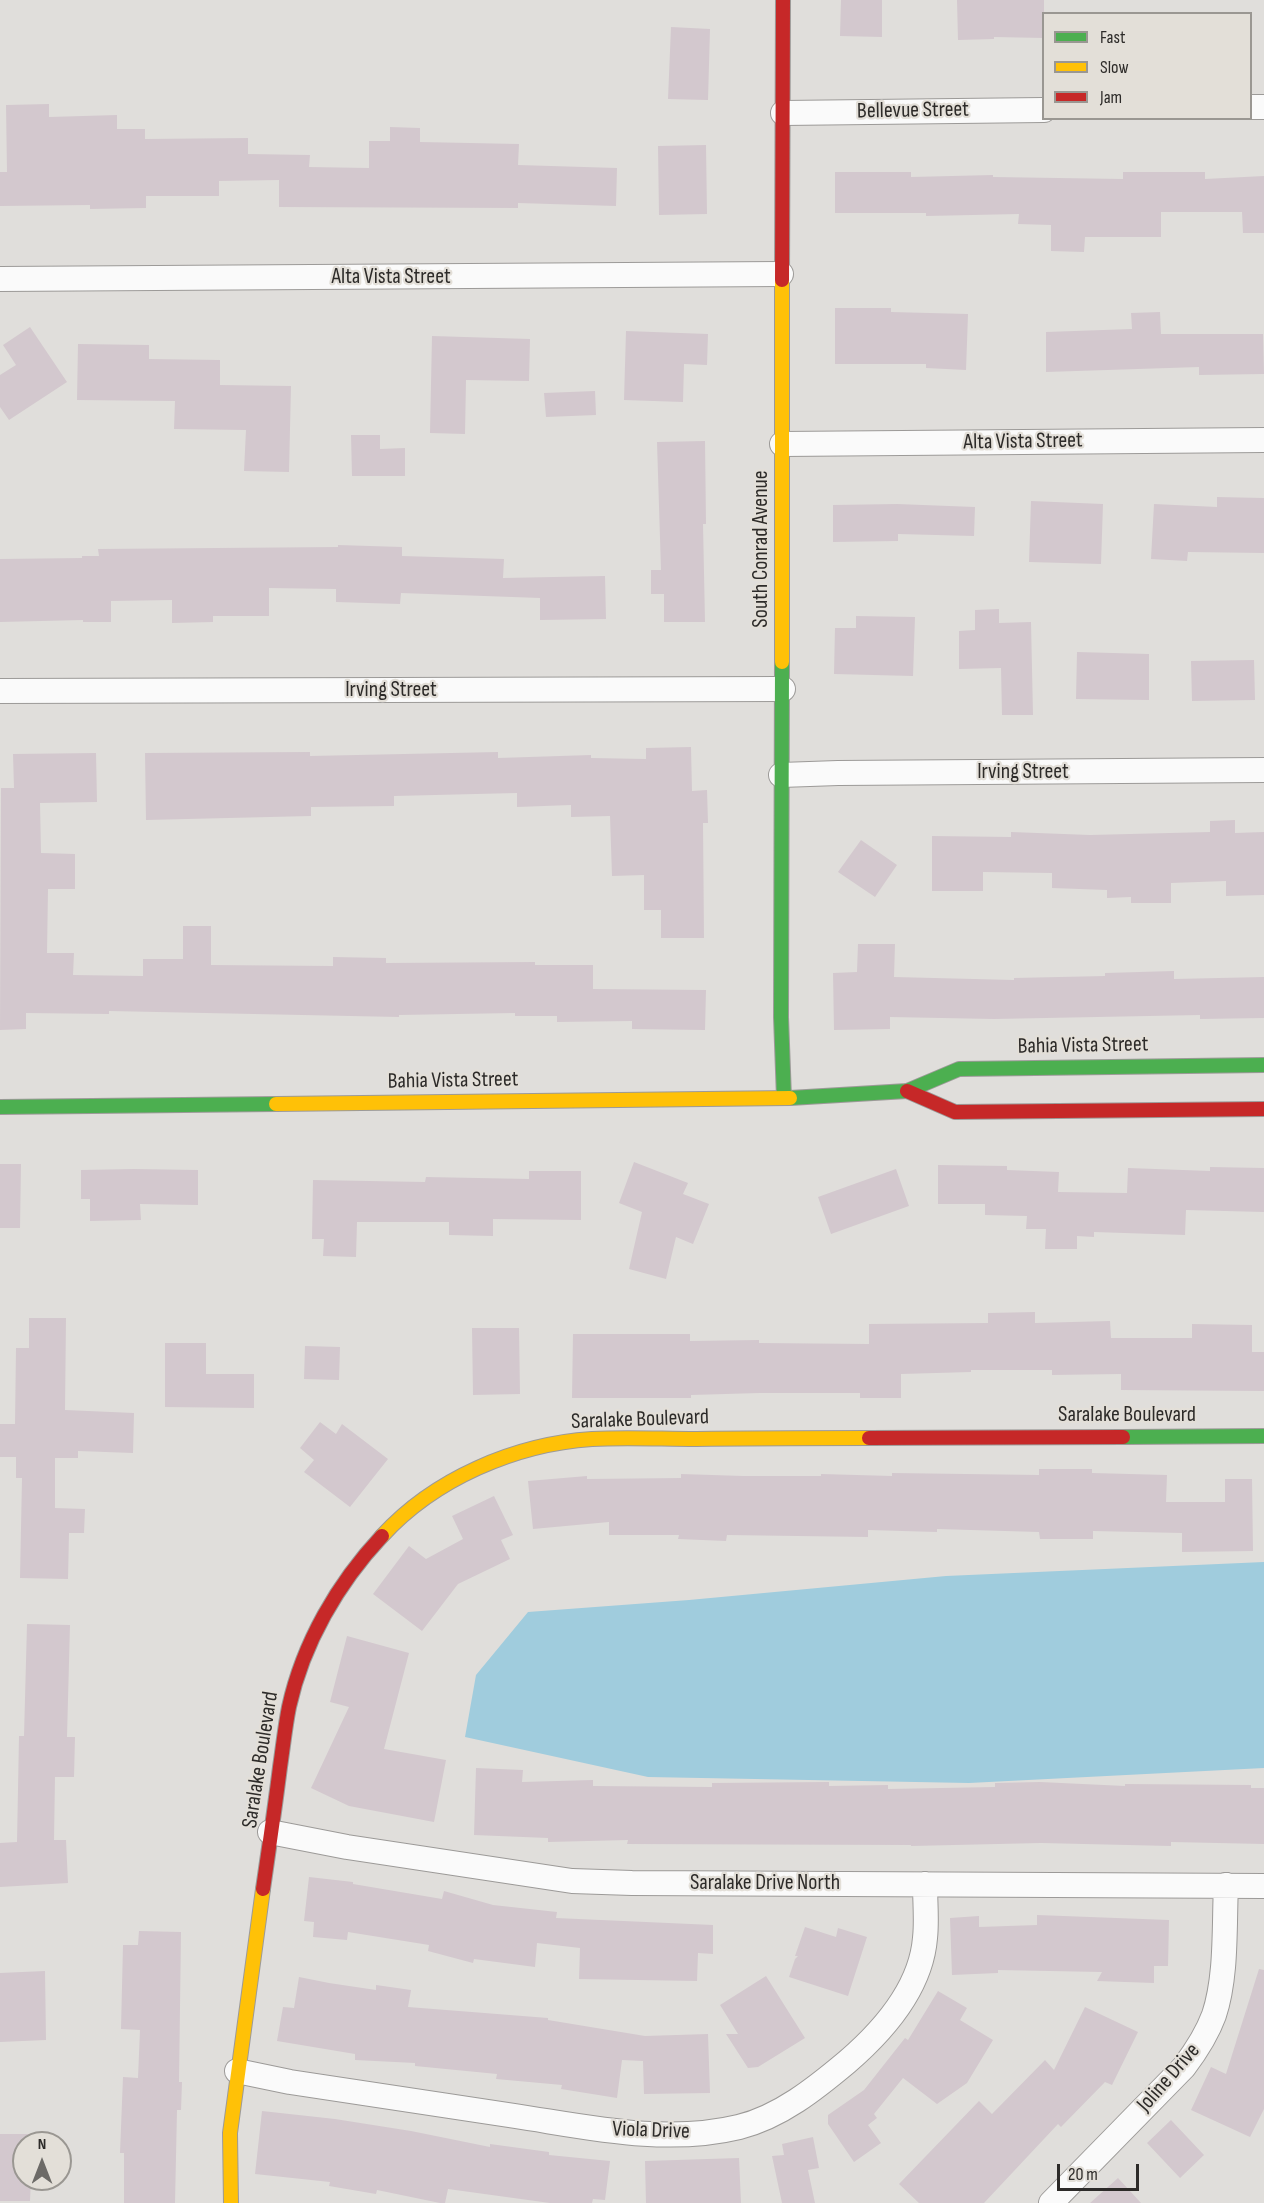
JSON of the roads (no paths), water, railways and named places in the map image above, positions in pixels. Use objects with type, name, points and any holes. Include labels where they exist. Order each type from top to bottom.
[{"type":"street","name":"South Conrad Avenue","points":[[783,0],[781,1017],[784,1098]]},
{"type":"street","name":"Bellevue Street","points":[[783,113],[1042,110]]},
{"type":"street","name":"Alta Vista Street","points":[[0,279],[781,274]]},
{"type":"street","name":"Alta Vista Street","points":[[782,444],[1264,440]]},
{"type":"street","name":"Irving Street","points":[[0,691],[783,689]]},
{"type":"street","name":"Irving Street","points":[[781,775],[1264,770]]},
{"type":"street","name":"Bahia Vista Street","points":[[0,1107],[784,1098],[907,1091],[959,1069],[1264,1065]]},
{"type":"street","name":"Bahia Vista Street","points":[[907,1091],[955,1112],[1264,1110]]},
{"type":"street","name":"Saralake Boulevard","points":[[231,2203],[230,2133],[237,2071],[270,1832],[289,1707],[297,1674],[307,1647],[336,1592],[372,1545],[419,1503],[442,1487],[498,1460],[544,1446],[591,1439],[1264,1436]]},
{"type":"street","name":"Saralake Drive North","points":[[270,1832],[347,1847],[572,1881],[1264,1886]]},
{"type":"street","name":"Viola Drive","points":[[237,2071],[290,2082],[625,2133],[684,2135],[740,2127],[775,2113],[823,2082],[861,2049],[904,1999],[915,1979],[923,1953],[925,1884]]},
{"type":"street","name":"Joline Drive","points":[[1051,2203],[1184,2067],[1201,2044],[1214,2014],[1218,1996],[1226,1885]]},
{"type":"water","points":[[1264,1562],[1264,1768],[969,1783],[648,1777],[465,1737],[476,1675],[528,1612],[689,1600],[946,1576]]}]
